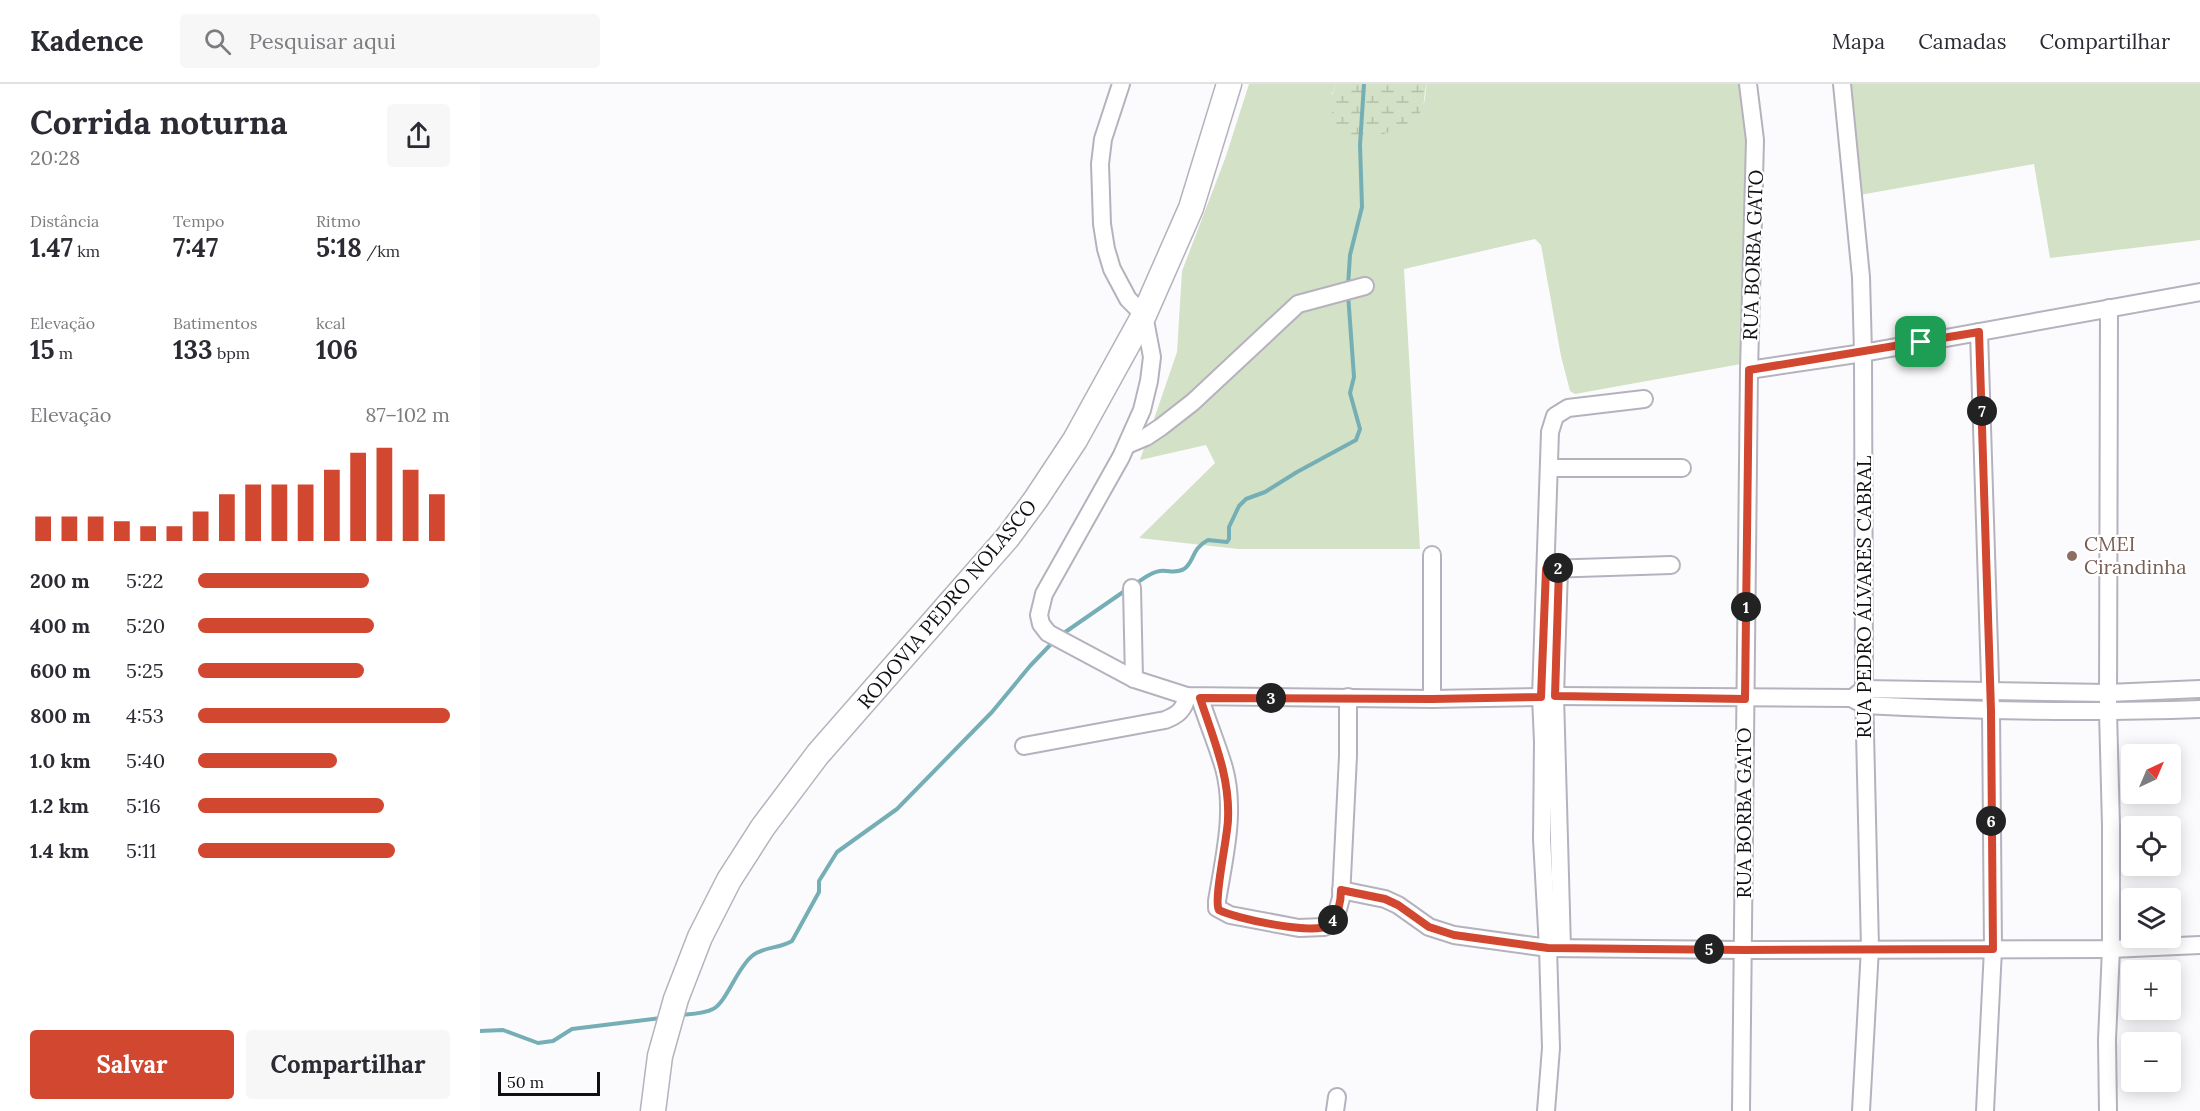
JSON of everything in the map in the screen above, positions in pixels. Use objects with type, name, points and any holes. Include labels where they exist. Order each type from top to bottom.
[{"type":"highway","name":"RODOVIA PEDRO NOLASCO","points":[[653,1111],[660,1056],[676,999],[700,938],[729,880],[763,827],[818,754],[1008,537],[1074,440],[1144,315],[1191,208],[1229,84]]},
{"type":"street","points":[[1121,84],[1103,139],[1100,164],[1102,224],[1112,269],[1128,299],[1144,315],[1152,357],[1149,381],[1142,410],[1127,445],[1044,594],[1039,615],[1041,624],[1048,633],[1134,679],[1193,697],[1745,699],[1859,698],[1990,692],[2108,693],[2200,689]]},
{"type":"street","name":"RUA BORBA GATO","points":[[1741,1111],[1749,370],[1755,140],[1748,84]]},
{"type":"street","name":"RUA PEDRO ÁLVARES CABRAL","points":[[1842,84],[1862,277],[1859,698],[1870,948],[1861,1111]]},
{"type":"street","points":[[1127,445],[1154,432],[1192,402],[1298,304],[1365,286]]},
{"type":"street","points":[[1749,370],[1979,332],[2200,291]]},
{"type":"street","points":[[2108,1111],[2107,1040],[2111,949],[2108,712],[2109,308]]},
{"type":"street","points":[[1979,332],[1991,711],[1993,949],[1984,1111]]},
{"type":"street","points":[[1546,1111],[1555,948],[1542,839],[1543,742],[1548,697],[1552,568],[1550,432],[1555,416],[1568,408],[1644,399]]},
{"type":"street","points":[[1549,468],[1682,468]]},
{"type":"street","points":[[1432,555],[1432,699]]},
{"type":"street","points":[[1552,568],[1671,565]]},
{"type":"street","points":[[1132,588],[1134,679]]},
{"type":"street","points":[[1024,746],[1165,720],[1174,717],[1193,697]]},
{"type":"street","points":[[1193,697],[1224,769],[1227,790],[1226,845],[1217,908],[1221,912],[1240,917],[1315,929],[1332,922],[1338,909],[1341,890],[1348,756],[1348,697]]},
{"type":"street","points":[[1859,698],[1991,711],[2108,712],[2200,709]]},
{"type":"street","points":[[1341,890],[1385,899],[1398,905],[1429,927],[1454,935],[1555,948],[2111,949],[2200,945]]},
{"type":"green space","points":[[1249,84],[1336,84],[1332,94],[1390,130],[1418,112],[1424,103],[1427,84],[1749,84],[1752,362],[1575,394],[1570,391],[1561,356],[1541,245],[1535,239],[1404,269],[1420,549],[1238,549],[1139,538],[1215,463],[1206,445],[1140,460],[1177,352],[1182,271],[1226,156]]},
{"type":"green space","points":[[1336,84],[1427,84],[1423,108],[1416,117],[1399,128],[1349,143],[1335,123],[1333,115],[1332,100]]},
{"type":"green space","points":[[1837,84],[2200,84],[2200,240],[2050,258],[2034,164],[1854,196]]},
{"type":"waterway","points":[[1348,286],[1350,255],[1362,207],[1360,145],[1364,84]]},
{"type":"waterway","points":[[1135,584],[1157,572],[1175,572],[1184,569],[1199,547],[1208,540],[1227,542],[1229,527],[1239,506],[1246,499],[1265,492],[1356,440],[1360,429],[1350,393],[1354,377],[1348,294]]},
{"type":"waterway","points":[[1061,635],[1126,590]]},
{"type":"waterway","points":[[680,1015],[702,1013],[713,1009],[722,1000],[752,956],[792,941],[819,892],[819,881],[837,852],[897,809],[992,712],[1053,642]]},
{"type":"waterway","points":[[480,1031],[503,1030],[538,1043],[553,1041],[572,1029],[661,1018]]},
{"type":"place","name":"CMEI Cirandinha","points":[[2072,556]]},
{"type":"route","points":[[1979,332],[1991,711],[1993,949],[1548,948],[1454,935],[1429,927],[1398,905],[1385,899],[1341,890],[1338,909],[1332,922],[1315,929],[1268,923],[1230,915],[1219,910],[1216,906],[1226,845],[1227,790],[1224,769],[1200,698],[1541,697],[1546,569],[1559,568],[1555,696],[1745,699],[1749,370],[1921,342],[1979,332]]}]
